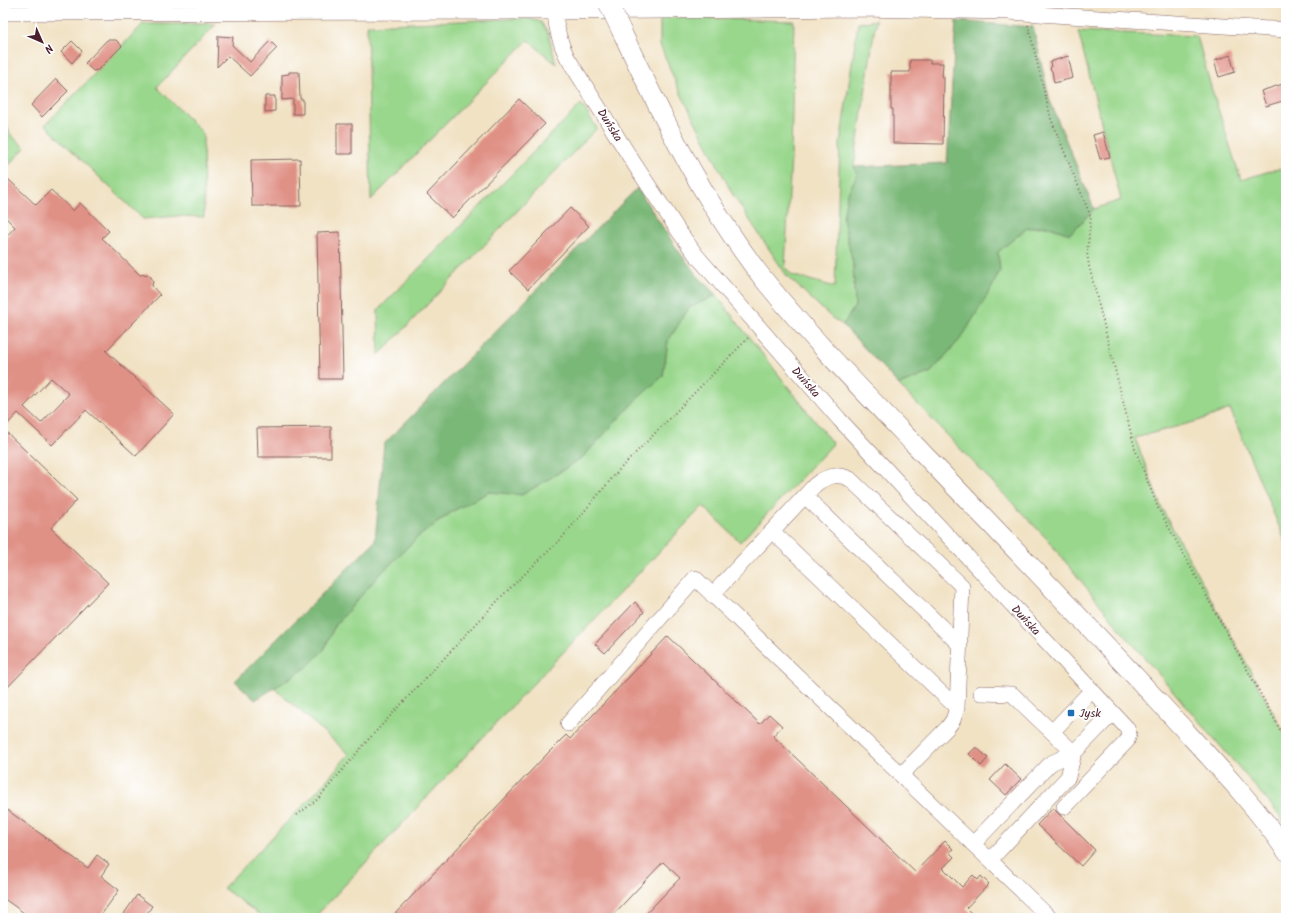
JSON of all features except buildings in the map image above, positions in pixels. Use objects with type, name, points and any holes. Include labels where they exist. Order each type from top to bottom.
[{"type":"main road","points":[[608,3],[664,121],[691,170],[720,218],[764,279],[818,343],[1121,661],[1226,775],[1264,820],[1286,851]]},
{"type":"street","points":[[3,13],[75,8],[555,12],[1011,8],[1026,14],[1069,10],[1286,30]]},
{"type":"street","name":"Duńska","points":[[555,12],[556,28],[560,42],[567,57],[630,158],[687,243],[758,328],[870,453],[1127,728],[1129,734],[1127,741],[1064,807]]},
{"type":"street","points":[[712,595],[816,484],[828,477],[837,475],[850,479],[962,586],[957,708],[953,720],[948,727],[901,775]]},
{"type":"street","points":[[805,496],[959,644]]},
{"type":"street","points":[[772,531],[957,708]]},
{"type":"street","points":[[568,724],[695,578],[1050,918]]},
{"type":"street","points":[[1052,732],[1092,690]]},
{"type":"street","points":[[981,693],[1012,694],[1074,753]]},
{"type":"street","points":[[973,844],[1051,763],[1074,753],[1113,713]]},
{"type":"street","points":[[990,860],[1068,777],[1074,753]]},
{"type":"path","points":[[1026,14],[1051,119],[1091,217],[1087,252],[1089,266],[1135,449],[1158,508],[1286,740]]},
{"type":"path","points":[[297,816],[318,799],[368,741],[504,594],[561,539],[619,470],[758,328]]},
{"type":"green space","points":[[660,17],[794,21],[791,157],[785,267],[792,275],[835,287],[840,144],[858,23],[876,20],[854,166],[857,175],[847,195],[843,218],[853,264],[855,306],[843,325],[832,318],[787,276],[733,195],[678,88],[660,45]]},
{"type":"green space","points":[[528,18],[541,22],[548,33],[556,64],[528,40],[371,200],[367,25]]},
{"type":"green space","points":[[956,21],[1033,27],[1050,101],[1094,209],[1070,234],[1046,226],[1027,228],[998,252],[1000,270],[991,289],[962,337],[931,372],[899,385],[843,325],[855,306],[853,264],[843,218],[847,195],[857,175],[854,167],[947,163]]},
{"type":"green space","points":[[143,24],[216,24],[157,87],[203,133],[204,217],[178,216],[143,219],[45,125]]},
{"type":"green space","points":[[1078,31],[1197,36],[1211,87],[1241,180],[1273,170],[1286,168],[1286,543],[1230,409],[1201,420],[1135,438],[1162,509],[1286,736],[1286,825],[1272,806],[1125,635],[1047,539],[899,385],[931,372],[962,337],[991,289],[1000,270],[997,252],[1027,228],[1046,226],[1070,234],[1094,209],[1121,200]]},
{"type":"green space","points":[[581,104],[597,128],[379,355],[378,310]]},
{"type":"green space","points":[[7,126],[10,134],[25,148],[3,171],[3,130]]},
{"type":"green space","points":[[637,188],[677,249],[697,275],[716,295],[689,308],[668,341],[663,376],[636,400],[583,457],[522,495],[489,492],[453,511],[418,537],[378,576],[334,627],[324,650],[306,668],[255,700],[235,681],[375,541],[384,444]]},
{"type":"green space","points":[[716,295],[833,444],[740,542],[703,506],[530,687],[314,918],[264,918],[223,888],[318,790],[349,754],[274,688],[306,668],[324,650],[334,627],[378,576],[418,537],[453,511],[489,492],[522,494],[583,457],[636,399],[663,376],[668,341],[689,308]]},
{"type":"place","name":"Jysk","points":[[1071,713]]}]
